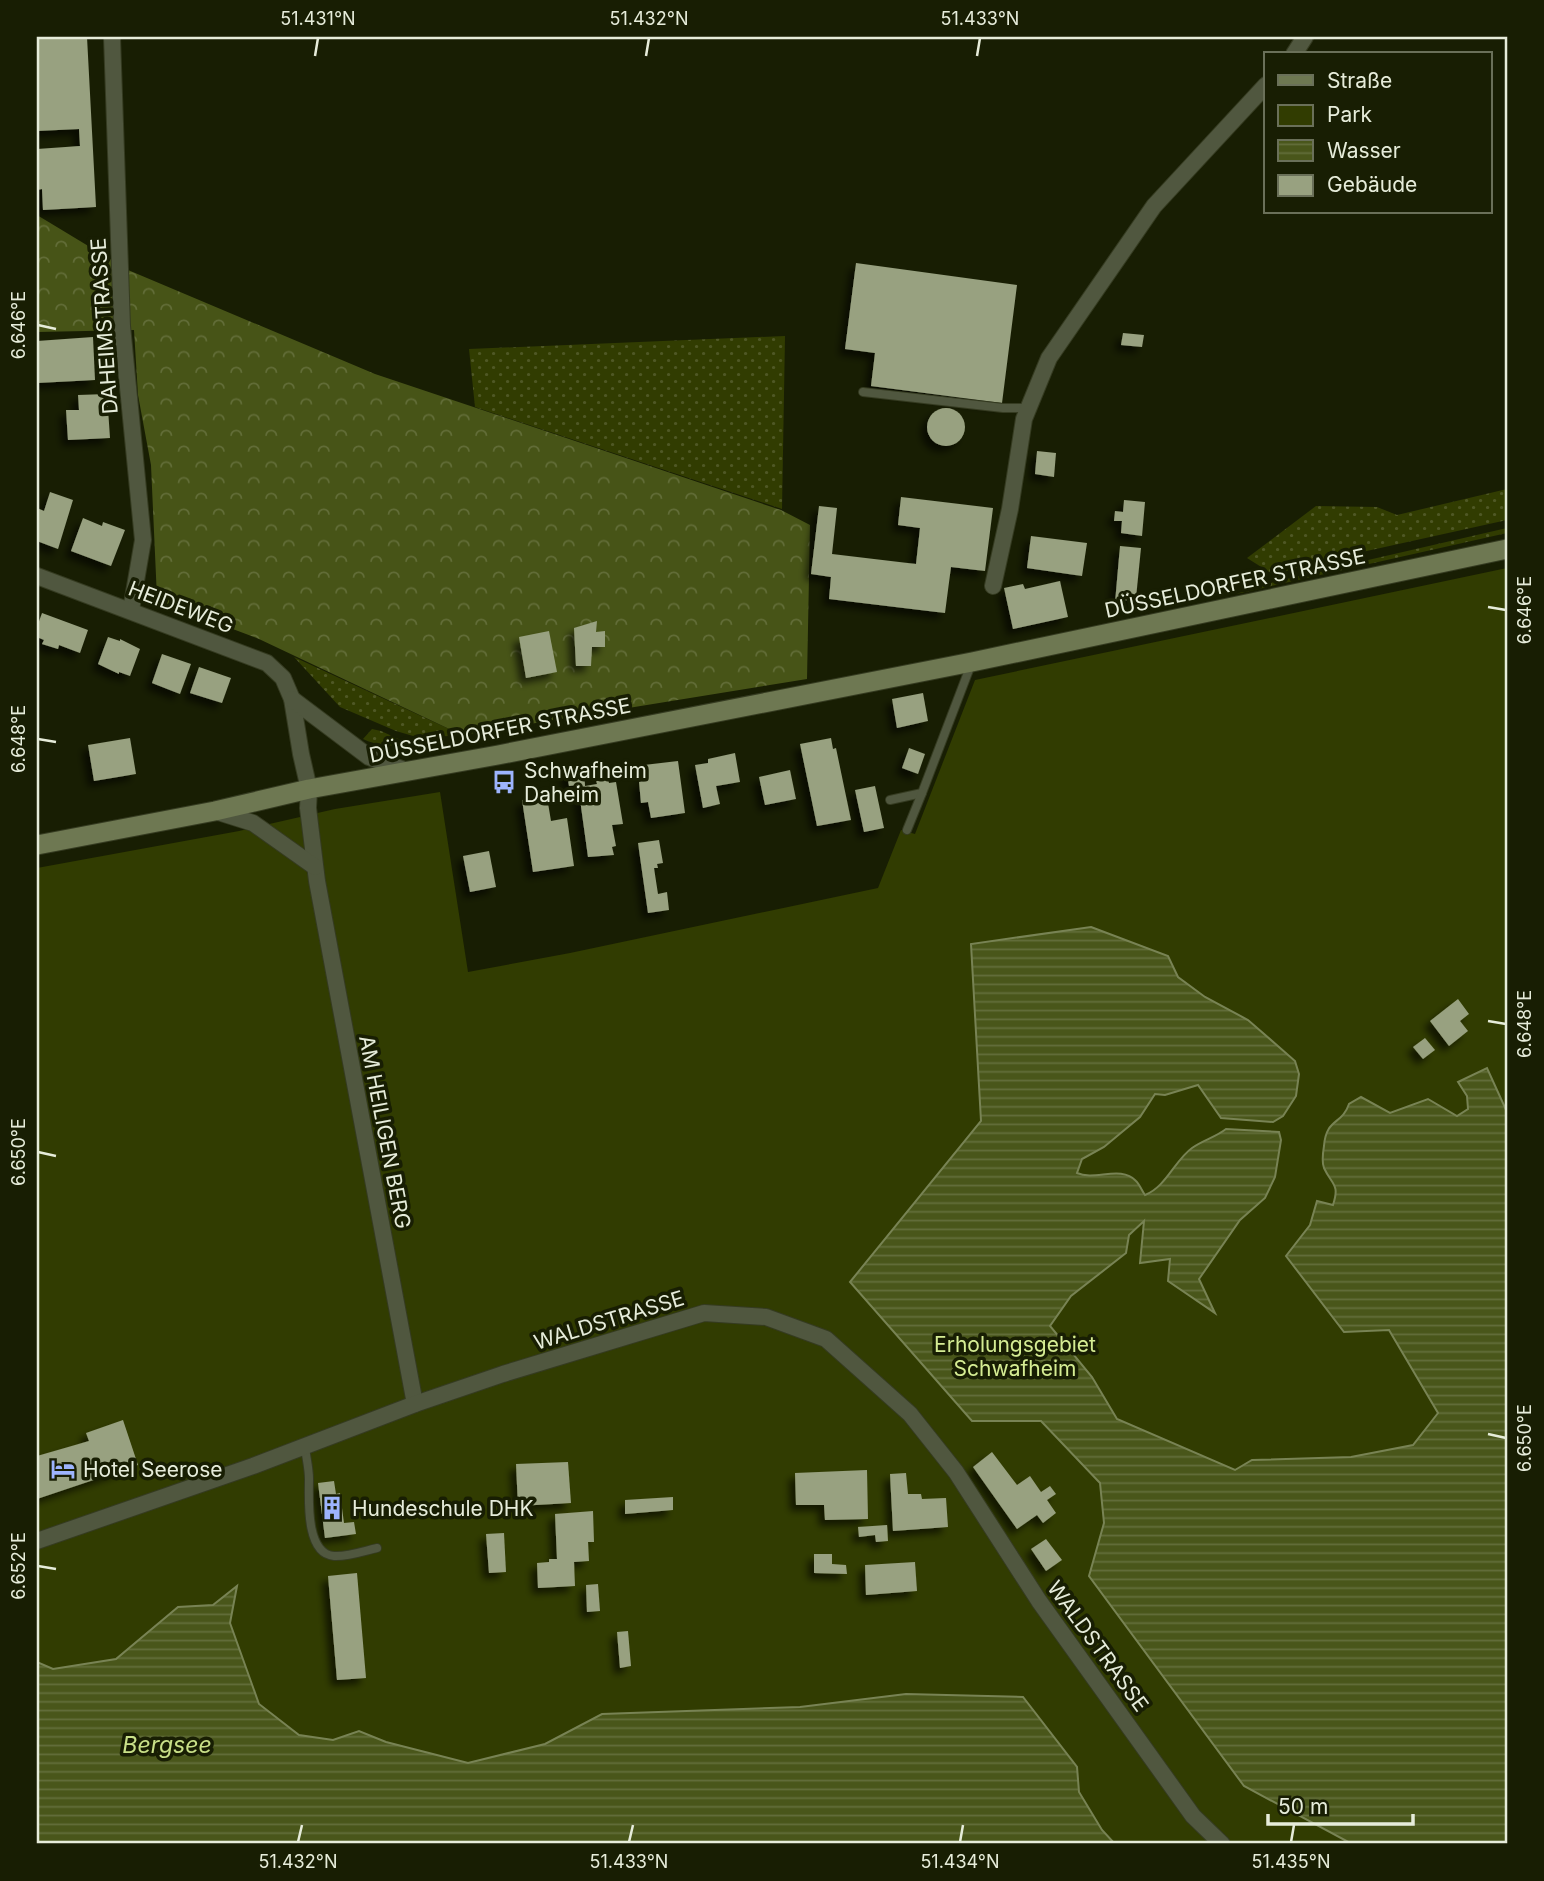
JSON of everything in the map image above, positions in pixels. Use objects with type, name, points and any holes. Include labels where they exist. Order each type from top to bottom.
[{"type":"main road","name":"DÜSSELDORFER STRASSE","points":[[37,845],[215,811],[309,789],[972,663],[1507,549]]},
{"type":"street","name":"DAHEIMSTRASSE","points":[[112,37],[122,326],[143,540],[131,610]]},
{"type":"street","points":[[1295,52],[1306,37]]},
{"type":"street","points":[[993,586],[1010,509],[1024,419],[1049,358],[1154,206],[1264,87]]},
{"type":"street","name":"HEIDEWEG","points":[[37,576],[267,663],[283,678],[292,699],[300,754],[309,789]]},
{"type":"street","name":"HEIDEWEG","points":[[292,699],[369,757],[407,771]]},
{"type":"street","name":"AM HEILIGEN BERG","points":[[309,789],[308,808],[315,867],[415,1404]]},
{"type":"street","points":[[215,811],[253,823],[315,867]]},
{"type":"street","name":"WALDSTRASSE","points":[[37,1541],[503,1374],[704,1313],[766,1317],[826,1339],[910,1414],[956,1472],[1039,1601],[1193,1816],[1222,1844]]},
{"type":"lane","points":[[863,392],[1003,408],[1029,408]]},
{"type":"lane","points":[[906,830],[972,663]]},
{"type":"lane","points":[[890,800],[922,793]]},
{"type":"lane","points":[[304,1447],[309,1476],[310,1524],[319,1547],[327,1554],[335,1556],[377,1548]]},
{"type":"green space","points":[[37,215],[128,270],[375,374],[781,510],[810,525],[807,679],[462,735],[259,639],[157,598],[151,465],[138,395],[134,330],[37,332]]},
{"type":"green space","points":[[785,336],[782,509],[475,407],[469,349]]},
{"type":"green space","points":[[1507,489],[1507,520],[1317,562],[1274,575],[1247,558],[1316,506],[1377,507],[1397,515]]},
{"type":"green space","points":[[1507,528],[1507,533],[1236,594],[1277,581]]},
{"type":"green space","name":"Erholungsgebiet Schwafheim","points":[[1507,568],[1507,1844],[37,1844],[37,868],[239,831],[335,809],[440,792],[468,972],[570,953],[878,888],[901,830],[915,834],[975,680]]},
{"type":"green space","points":[[294,657],[462,735],[420,738],[396,731],[340,707]]},
{"type":"green space","points":[[372,729],[414,746],[382,745],[363,739]]},
{"type":"water","points":[[1091,927],[1168,956],[1178,977],[1205,997],[1248,1020],[1295,1061],[1299,1074],[1296,1096],[1283,1116],[1273,1122],[1221,1118],[1198,1085],[1165,1095],[1155,1094],[1140,1117],[1104,1147],[1082,1159],[1077,1173],[1130,1176],[1145,1195],[1165,1180],[1192,1148],[1226,1129],[1279,1132],[1281,1140],[1275,1177],[1265,1198],[1240,1220],[1199,1279],[1215,1313],[1168,1281],[1170,1259],[1140,1263],[1144,1221],[1129,1235],[1126,1253],[1071,1296],[1050,1326],[1092,1377],[1117,1419],[1235,1470],[1252,1460],[1351,1457],[1413,1445],[1438,1413],[1389,1330],[1344,1332],[1286,1256],[1310,1225],[1317,1201],[1333,1205],[1335,1189],[1323,1163],[1325,1137],[1349,1104],[1361,1097],[1390,1113],[1428,1099],[1457,1116],[1468,1109],[1467,1096],[1458,1082],[1487,1068],[1507,1112],[1507,1844],[1352,1844],[1244,1786],[1089,1576],[1104,1523],[1100,1483],[1041,1421],[972,1421],[850,1282],[981,1121],[971,944]]},
{"type":"water","name":"Bergsee","points":[[237,1586],[230,1623],[259,1704],[299,1735],[333,1740],[359,1731],[386,1742],[468,1763],[545,1744],[602,1714],[800,1707],[906,1694],[1023,1697],[1077,1767],[1079,1792],[1102,1830],[1115,1844],[37,1844],[37,1662],[53,1669],[116,1659],[178,1607],[213,1605]]},
{"type":"building","points":[[37,37],[87,37],[96,207],[43,210],[42,189],[37,190],[37,149],[80,146],[79,129],[37,131]]},
{"type":"building","points":[[856,263],[1017,285],[1002,403],[871,386],[875,353],[845,349]]},
{"type":"building","points":[[1123,333],[1144,335],[1142,347],[1121,345]]},
{"type":"building","points":[[93,337],[95,380],[37,383],[37,341]]},
{"type":"building","points":[[107,394],[110,438],[68,440],[66,410],[79,410],[78,395]]},
{"type":"building","points":[[946,408],[960,413],[965,427],[960,441],[946,446],[932,441],[927,427],[932,413]]},
{"type":"building","points":[[1037,451],[1056,453],[1054,477],[1035,474]]},
{"type":"building","points":[[50,492],[73,500],[58,549],[37,541],[37,508],[44,511]]},
{"type":"building","points":[[901,497],[993,508],[985,571],[951,567],[945,613],[829,599],[831,577],[811,574],[819,506],[837,508],[832,554],[916,564],[920,528],[898,525]]},
{"type":"building","points":[[1124,500],[1145,502],[1142,536],[1121,533],[1122,521],[1114,521],[1115,511],[1123,512]]},
{"type":"building","points":[[83,518],[102,526],[103,522],[125,530],[111,566],[71,551]]},
{"type":"building","points":[[1031,536],[1087,543],[1082,576],[1027,568]]},
{"type":"building","points":[[1120,546],[1141,548],[1136,598],[1115,603]]},
{"type":"building","points":[[1060,581],[1068,617],[1013,629],[1004,588],[1023,584],[1025,589]]},
{"type":"building","points":[[42,613],[88,630],[80,653],[59,645],[58,649],[42,644],[44,640],[37,637],[37,627]]},
{"type":"building","points":[[597,621],[596,632],[605,631],[605,647],[592,647],[591,666],[576,666],[574,628]]},
{"type":"building","points":[[549,631],[557,672],[526,678],[519,637]]},
{"type":"building","points":[[108,637],[120,639],[140,649],[130,676],[98,664]]},
{"type":"building","points":[[162,654],[191,664],[180,694],[152,683]]},
{"type":"building","points":[[199,667],[231,678],[222,703],[190,693]]},
{"type":"building","points":[[923,693],[928,721],[897,728],[892,699]]},
{"type":"building","points":[[130,738],[136,774],[94,781],[88,745]]},
{"type":"building","points":[[831,738],[833,749],[836,748],[851,820],[817,826],[800,744]]},
{"type":"building","points":[[909,748],[925,754],[918,774],[902,768]]},
{"type":"building","points":[[735,753],[740,782],[716,786],[720,804],[703,808],[695,765]]},
{"type":"building","points":[[678,761],[685,813],[651,818],[648,802],[641,803],[639,782],[646,781],[644,765]]},
{"type":"building","points":[[584,767],[585,786],[608,779],[609,783],[616,782],[623,824],[612,825],[616,846],[612,847],[614,855],[588,857],[578,785],[569,786],[566,769]]},
{"type":"building","points":[[790,770],[796,799],[765,805],[759,777]]},
{"type":"building","points":[[875,786],[884,828],[864,832],[855,790]]},
{"type":"building","points":[[547,797],[551,821],[567,818],[574,866],[533,872],[522,800]]},
{"type":"building","points":[[659,840],[663,863],[654,868],[658,894],[667,892],[669,910],[648,913],[638,843]]},
{"type":"building","points":[[489,851],[496,887],[470,892],[463,856]]},
{"type":"building","points":[[1458,999],[1469,1014],[1460,1021],[1468,1031],[1449,1046],[1430,1021]]},
{"type":"building","points":[[1425,1038],[1435,1050],[1423,1059],[1413,1047]]},
{"type":"building","points":[[123,1420],[138,1465],[37,1499],[37,1456],[89,1441],[86,1433]]},
{"type":"building","points":[[992,1452],[1017,1485],[1030,1476],[1041,1492],[1050,1486],[1056,1494],[1047,1500],[1056,1513],[1043,1523],[1037,1515],[1017,1529],[973,1467]]},
{"type":"building","points":[[568,1462],[571,1503],[518,1506],[516,1464]]},
{"type":"building","points":[[867,1470],[868,1519],[825,1520],[824,1505],[796,1505],[795,1473]]},
{"type":"building","points":[[906,1473],[908,1494],[921,1494],[922,1499],[946,1498],[948,1527],[893,1531],[890,1474]]},
{"type":"building","name":"Hundeschule DHK","points":[[334,1481],[336,1494],[340,1493],[344,1523],[354,1522],[356,1534],[325,1538],[318,1483]]},
{"type":"building","points":[[673,1497],[673,1510],[625,1514],[625,1500]]},
{"type":"building","points":[[593,1511],[594,1542],[588,1542],[589,1561],[574,1562],[575,1586],[538,1588],[537,1563],[557,1559],[555,1514]]},
{"type":"building","points":[[887,1525],[888,1541],[876,1542],[875,1535],[859,1537],[858,1527]]},
{"type":"building","points":[[504,1533],[506,1572],[489,1573],[486,1534]]},
{"type":"building","points":[[1046,1539],[1062,1560],[1046,1571],[1031,1549]]},
{"type":"building","points":[[814,1554],[832,1554],[832,1564],[846,1565],[847,1574],[814,1573]]},
{"type":"building","points":[[915,1562],[917,1591],[866,1595],[865,1565]]},
{"type":"building","points":[[357,1573],[366,1678],[337,1680],[328,1576]]},
{"type":"building","points":[[598,1584],[600,1611],[587,1612],[586,1585]]},
{"type":"building","points":[[628,1631],[631,1666],[620,1668],[617,1632]]},
{"type":"place","name":"Schwafheim Daheim","points":[[504,782]]},
{"type":"place","name":"Hotel Seerose","points":[[63,1469]]},
{"type":"place","name":"Hundeschule DHK","points":[[332,1508]]}]
